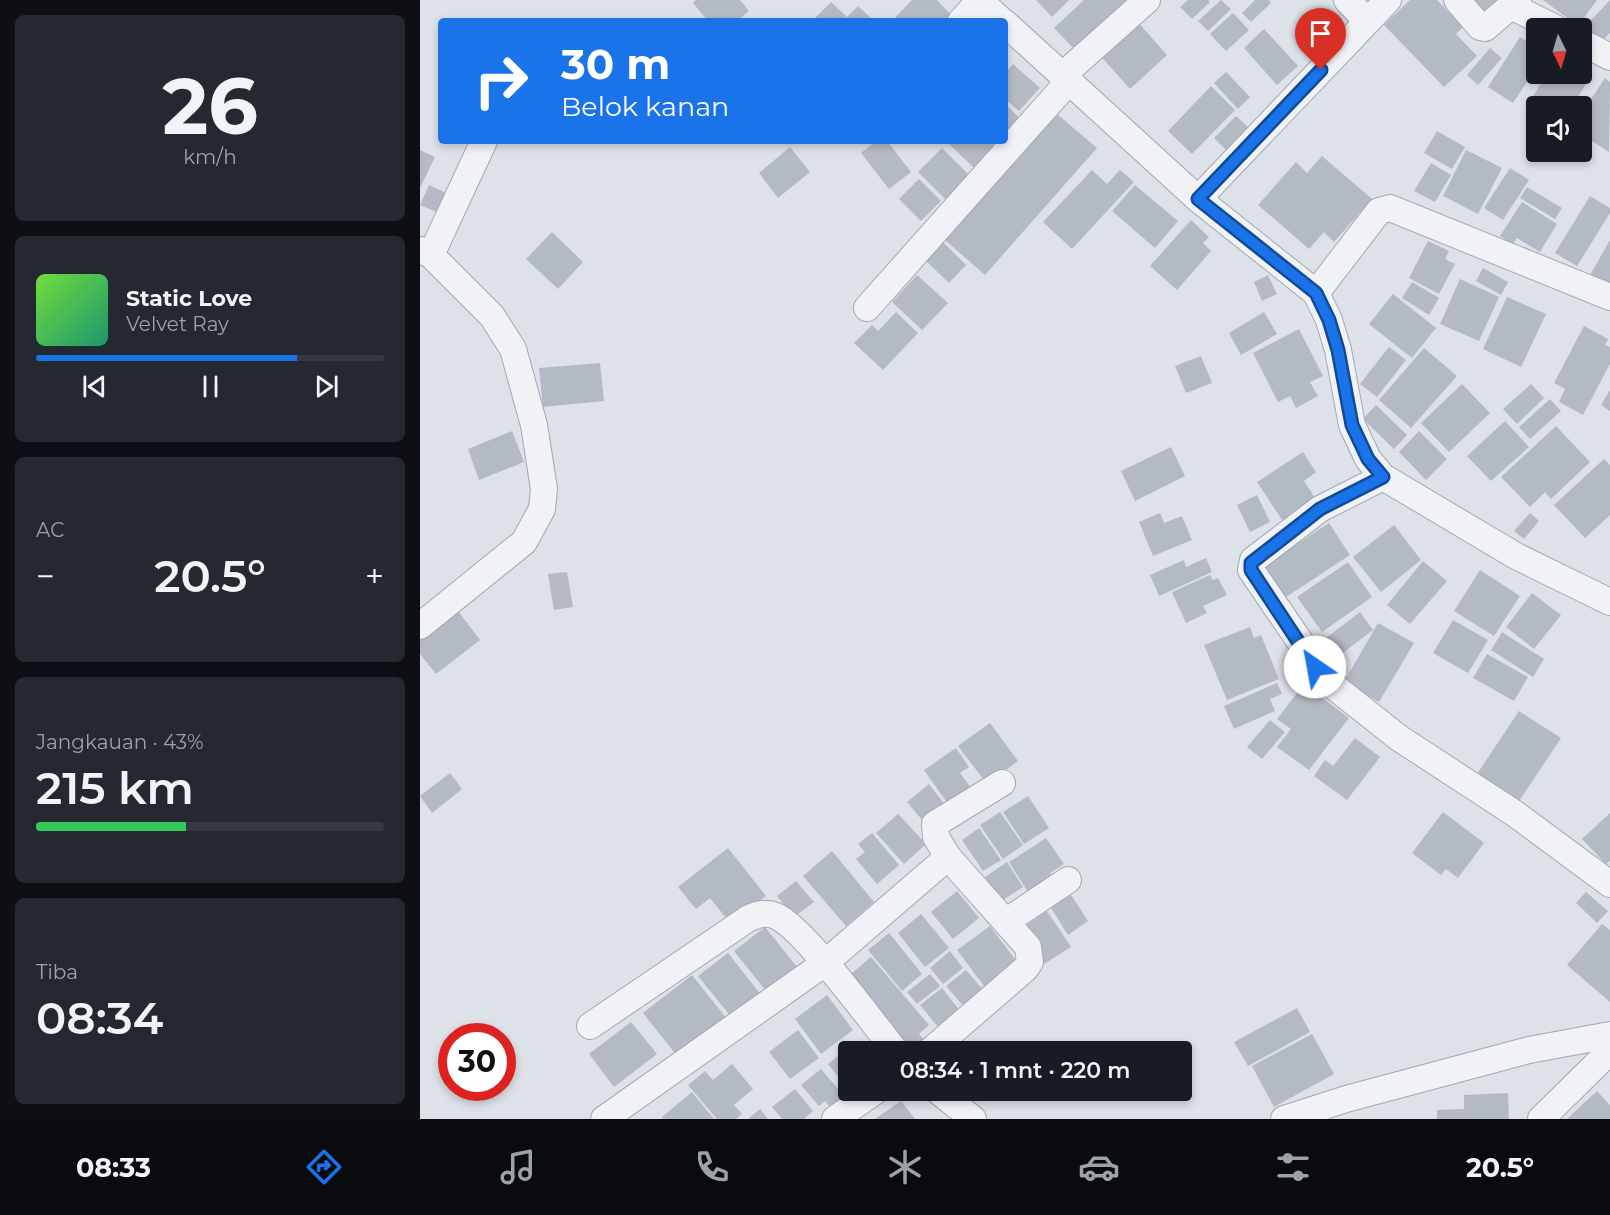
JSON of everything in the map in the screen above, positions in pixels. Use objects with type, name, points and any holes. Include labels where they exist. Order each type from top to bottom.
[{"type":"street","points":[[964,18],[979,0],[999,18]]},
{"type":"street","points":[[867,308],[1066,78],[1147,0]]},
{"type":"street","points":[[1347,0],[1367,21]]},
{"type":"street","points":[[1198,199],[1388,0]]},
{"type":"street","points":[[1456,0],[1480,27],[1489,26],[1515,4],[1538,18]]},
{"type":"street","points":[[1008,26],[1198,199],[1316,293],[1329,320],[1338,350],[1352,425],[1368,459],[1383,477],[1516,556],[1610,602]]},
{"type":"street","points":[[1592,48],[1610,57]]},
{"type":"street","points":[[420,626],[524,542],[542,509],[544,489],[534,425],[513,349],[492,316],[426,253],[482,144]]},
{"type":"street","points":[[1316,293],[1380,211],[1390,208],[1610,297]]},
{"type":"street","points":[[1383,477],[1320,509],[1253,561],[1251,570],[1327,681],[1399,738],[1514,813],[1610,884]]},
{"type":"street","points":[[942,1041],[1025,969],[1030,962],[1028,947],[948,857],[936,837],[935,824],[1002,783]]},
{"type":"street","points":[[604,1119],[825,963],[948,857]]},
{"type":"street","points":[[1007,921],[1068,880]]},
{"type":"street","points":[[590,1026],[749,918],[768,913],[784,920],[825,963],[887,1041]]},
{"type":"street","points":[[1284,1119],[1346,1099],[1528,1050],[1610,1035]]},
{"type":"street","points":[[1541,1119],[1610,1051]]},
{"type":"street","points":[[835,1119],[861,1101]]},
{"type":"street","points":[[950,1101],[972,1119]]},
{"type":"building","points":[[696,0],[740,0],[749,11],[741,18],[706,18],[693,3]]},
{"type":"building","points":[[912,0],[937,0],[954,18],[895,18]]},
{"type":"building","points":[[1036,0],[1069,0],[1052,17]]},
{"type":"building","points":[[1084,0],[1132,0],[1077,52],[1054,28]]},
{"type":"building","points":[[1188,0],[1208,0],[1210,2],[1192,19],[1180,7]]},
{"type":"building","points":[[1221,0],[1231,9],[1208,31],[1198,21]]},
{"type":"building","points":[[1255,0],[1269,0],[1271,3],[1251,22],[1242,13]]},
{"type":"building","points":[[1410,0],[1437,0],[1463,27],[1456,34],[1477,56],[1444,87],[1384,25]]},
{"type":"building","points":[[1461,0],[1507,0],[1483,23]]},
{"type":"building","points":[[1543,0],[1597,0],[1584,18],[1567,18]]},
{"type":"building","points":[[1610,0],[1610,33],[1598,45],[1592,39],[1592,19]]},
{"type":"building","points":[[831,2],[847,17],[858,6],[871,18],[815,18]]},
{"type":"building","points":[[1233,13],[1249,30],[1226,51],[1210,34]]},
{"type":"building","points":[[1135,19],[1167,55],[1130,89],[1098,53]]},
{"type":"building","points":[[1264,29],[1298,66],[1277,85],[1244,48]]},
{"type":"building","points":[[1520,37],[1526,41],[1526,83],[1513,103],[1488,87]]},
{"type":"building","points":[[1490,48],[1502,58],[1478,85],[1467,75]]},
{"type":"building","points":[[1013,64],[1040,88],[1019,111],[1008,102],[1008,70]]},
{"type":"building","points":[[1226,72],[1250,97],[1238,109],[1214,83]]},
{"type":"building","points":[[1605,78],[1610,82],[1609,152],[1592,141],[1592,98]]},
{"type":"building","points":[[1541,84],[1586,84],[1578,96],[1533,96]]},
{"type":"building","points":[[1211,86],[1235,110],[1192,154],[1168,131]]},
{"type":"building","points":[[1008,107],[1023,121],[1008,136]]},
{"type":"building","points":[[1057,114],[1097,148],[985,275],[945,240]]},
{"type":"building","points":[[1236,116],[1249,128],[1227,151],[1214,138]]},
{"type":"building","points":[[1437,131],[1465,147],[1452,169],[1424,153]]},
{"type":"building","points":[[872,144],[889,144],[911,172],[889,189],[861,153]]},
{"type":"building","points":[[949,144],[992,144],[999,150],[978,172]]},
{"type":"building","points":[[790,147],[810,172],[778,198],[759,173]]},
{"type":"building","points":[[942,148],[974,180],[950,204],[918,172]]},
{"type":"building","points":[[420,150],[435,157],[420,188]]},
{"type":"building","points":[[1466,150],[1502,168],[1478,214],[1443,196]]},
{"type":"building","points":[[1322,156],[1372,199],[1334,242],[1324,232],[1309,249],[1258,205],[1296,162],[1307,173]]},
{"type":"building","points":[[1431,163],[1451,175],[1435,202],[1414,191]]},
{"type":"building","points":[[1510,168],[1529,180],[1503,220],[1484,208]]},
{"type":"building","points":[[1092,170],[1107,184],[1120,170],[1134,182],[1072,249],[1043,222]]},
{"type":"building","points":[[919,179],[941,201],[921,221],[899,199]]},
{"type":"building","points":[[429,185],[446,193],[437,212],[420,205]]},
{"type":"building","points":[[1135,185],[1178,221],[1155,248],[1112,211]]},
{"type":"building","points":[[1527,187],[1562,208],[1555,219],[1520,198]]},
{"type":"building","points":[[1590,196],[1610,208],[1610,213],[1577,266],[1555,253]]},
{"type":"building","points":[[1522,202],[1557,224],[1540,252],[1517,238],[1513,244],[1500,236]]},
{"type":"building","points":[[1191,220],[1209,237],[1203,243],[1211,251],[1177,290],[1150,266]]},
{"type":"building","points":[[552,232],[583,262],[558,289],[526,259]]},
{"type":"building","points":[[1610,240],[1610,286],[1590,275]]},
{"type":"building","points":[[942,241],[966,265],[949,283],[924,259]]},
{"type":"building","points":[[1428,241],[1449,251],[1445,259],[1455,264],[1439,294],[1409,278]]},
{"type":"building","points":[[1483,268],[1508,282],[1501,295],[1476,281]]},
{"type":"building","points":[[917,275],[948,303],[922,330],[892,302]]},
{"type":"building","points":[[1268,275],[1277,294],[1262,301],[1254,282]]},
{"type":"building","points":[[1460,279],[1499,297],[1479,341],[1440,324]]},
{"type":"building","points":[[1412,282],[1439,298],[1429,315],[1402,298]]},
{"type":"building","points":[[1393,294],[1436,328],[1412,358],[1369,324]]},
{"type":"building","points":[[1507,297],[1546,314],[1521,367],[1483,349]]},
{"type":"building","points":[[896,312],[918,333],[883,370],[854,343],[872,325],[878,331]]},
{"type":"building","points":[[1264,312],[1277,334],[1241,355],[1229,333]]},
{"type":"building","points":[[1584,326],[1608,339],[1605,345],[1610,347],[1610,364],[1583,415],[1559,402],[1565,389],[1554,383]]},
{"type":"building","points":[[1299,329],[1323,376],[1310,382],[1318,396],[1296,408],[1290,396],[1278,402],[1253,353]]},
{"type":"building","points":[[1389,347],[1406,360],[1377,397],[1360,384]]},
{"type":"building","points":[[1424,348],[1457,376],[1411,428],[1379,400]]},
{"type":"building","points":[[1201,356],[1212,383],[1186,393],[1175,366]]},
{"type":"building","points":[[600,363],[604,401],[543,407],[539,368]]},
{"type":"building","points":[[1462,384],[1490,413],[1449,452],[1421,423]]},
{"type":"building","points":[[1531,384],[1544,398],[1517,424],[1503,409]]},
{"type":"building","points":[[1610,390],[1610,411],[1601,405]]},
{"type":"building","points":[[1550,399],[1561,411],[1530,439],[1519,427]]},
{"type":"building","points":[[1376,405],[1407,435],[1394,449],[1363,419]]},
{"type":"building","points":[[1505,421],[1529,447],[1491,481],[1467,456]]},
{"type":"building","points":[[1556,426],[1590,462],[1551,499],[1545,492],[1530,507],[1501,477]]},
{"type":"building","points":[[512,431],[524,462],[479,480],[468,449]]},
{"type":"building","points":[[1419,431],[1447,459],[1426,480],[1399,452]]},
{"type":"building","points":[[1171,447],[1185,476],[1135,501],[1121,471]]},
{"type":"building","points":[[1303,452],[1316,472],[1304,481],[1317,501],[1284,523],[1257,482]]},
{"type":"building","points":[[1604,459],[1610,465],[1610,515],[1585,538],[1554,505]]},
{"type":"building","points":[[1257,495],[1270,522],[1250,532],[1237,505]]},
{"type":"building","points":[[1160,513],[1164,523],[1182,516],[1192,540],[1153,556],[1139,522]]},
{"type":"building","points":[[1530,513],[1539,521],[1524,539],[1514,531]]},
{"type":"building","points":[[1329,523],[1350,555],[1280,601],[1259,569]]},
{"type":"building","points":[[1394,525],[1421,560],[1381,592],[1353,557]]},
{"type":"building","points":[[1206,558],[1212,572],[1159,596],[1150,575],[1184,560],[1186,567]]},
{"type":"building","points":[[1423,561],[1447,581],[1410,624],[1387,605]]},
{"type":"building","points":[[1348,562],[1372,597],[1322,632],[1297,597]]},
{"type":"building","points":[[1480,570],[1520,596],[1494,636],[1454,611]]},
{"type":"building","points":[[567,572],[573,607],[554,610],[548,574]]},
{"type":"building","points":[[1210,575],[1213,580],[1218,578],[1227,595],[1203,606],[1207,613],[1186,623],[1172,592]]},
{"type":"building","points":[[1532,593],[1561,615],[1534,649],[1506,627]]},
{"type":"building","points":[[458,611],[480,640],[436,674],[420,654],[420,640]]},
{"type":"building","points":[[1360,612],[1373,630],[1339,656],[1326,638]]},
{"type":"building","points":[[1453,620],[1488,640],[1468,673],[1433,653]]},
{"type":"building","points":[[1378,623],[1414,643],[1379,702],[1344,682]]},
{"type":"building","points":[[1250,627],[1254,638],[1261,635],[1279,679],[1227,700],[1204,645]]},
{"type":"building","points":[[1502,632],[1544,659],[1533,677],[1491,650]]},
{"type":"building","points":[[1487,654],[1528,677],[1514,701],[1473,678]]},
{"type":"building","points":[[1277,683],[1282,694],[1270,699],[1275,711],[1234,729],[1224,706]]},
{"type":"building","points":[[1304,684],[1349,718],[1309,770],[1277,747],[1291,729],[1277,719]]},
{"type":"building","points":[[1519,711],[1561,738],[1519,801],[1477,774]]},
{"type":"building","points":[[1270,720],[1285,732],[1262,759],[1247,747]]},
{"type":"building","points":[[990,723],[1018,761],[987,784],[958,746]]},
{"type":"building","points":[[1355,738],[1380,757],[1347,800],[1314,776],[1325,760],[1333,766]]},
{"type":"building","points":[[956,748],[969,767],[960,773],[971,788],[948,804],[924,770]]},
{"type":"building","points":[[450,773],[462,789],[432,813],[420,796]]},
{"type":"building","points":[[929,784],[949,810],[928,827],[907,802]]},
{"type":"building","points":[[1028,796],[1049,828],[1024,844],[1003,812]]},
{"type":"building","points":[[1000,812],[1023,845],[1003,859],[980,825]]},
{"type":"building","points":[[1443,812],[1484,843],[1458,878],[1446,869],[1441,875],[1412,853]]},
{"type":"building","points":[[1610,813],[1610,861],[1606,864],[1582,839]]},
{"type":"building","points":[[898,814],[926,844],[904,864],[876,833]]},
{"type":"building","points":[[979,828],[1001,860],[983,871],[962,840]]},
{"type":"building","points":[[872,833],[899,865],[877,884],[856,859],[865,852],[858,844]]},
{"type":"building","points":[[1046,838],[1064,864],[1050,873],[1057,884],[1033,900],[1009,862]]},
{"type":"building","points":[[728,848],[766,896],[730,923],[710,898],[696,909],[678,887]]},
{"type":"building","points":[[832,851],[874,902],[846,926],[803,876]]},
{"type":"building","points":[[1007,862],[1023,887],[1001,901],[985,877]]},
{"type":"building","points":[[796,881],[814,902],[794,917],[777,896]]},
{"type":"building","points":[[957,891],[979,918],[953,939],[931,912]]},
{"type":"building","points":[[1586,892],[1608,911],[1597,923],[1576,903]]},
{"type":"building","points":[[1071,895],[1088,921],[1068,935],[1051,908]]},
{"type":"building","points":[[1047,911],[1071,947],[1044,964],[1021,929]]},
{"type":"building","points":[[921,914],[949,948],[925,967],[898,933]]},
{"type":"building","points":[[1602,924],[1610,930],[1610,1002],[1567,965]]},
{"type":"building","points":[[990,926],[1020,966],[987,990],[957,950]]},
{"type":"building","points":[[765,927],[797,967],[766,991],[734,951]]},
{"type":"building","points":[[889,933],[922,974],[902,991],[868,950]]},
{"type":"building","points":[[950,951],[963,968],[943,984],[930,968]]},
{"type":"building","points":[[728,953],[761,995],[732,1018],[698,976]]},
{"type":"building","points":[[871,957],[929,1025],[919,1034],[925,1041],[905,1041],[884,1016],[845,979]]},
{"type":"building","points":[[966,970],[985,992],[965,1008],[946,986]]},
{"type":"building","points":[[930,974],[940,986],[917,1004],[907,992]]},
{"type":"building","points":[[692,975],[727,1019],[678,1057],[643,1013]]},
{"type":"building","points":[[942,988],[964,1016],[943,1033],[920,1005]]},
{"type":"building","points":[[827,995],[853,1030],[821,1054],[795,1019]]},
{"type":"building","points":[[1297,1008],[1310,1032],[1248,1066],[1234,1042]]},
{"type":"building","points":[[631,1022],[657,1054],[614,1087],[589,1054]]},
{"type":"building","points":[[798,1030],[819,1058],[790,1079],[769,1052]]},
{"type":"building","points":[[1312,1034],[1334,1074],[1274,1107],[1252,1066]]},
{"type":"building","points":[[838,1056],[838,1076],[828,1064]]},
{"type":"building","points":[[732,1064],[753,1089],[734,1105],[742,1114],[736,1119],[717,1119],[688,1085],[705,1071],[713,1080]]},
{"type":"building","points":[[821,1069],[838,1089],[838,1101],[849,1102],[835,1113],[825,1101],[819,1106],[801,1085]]},
{"type":"building","points":[[795,1089],[813,1111],[804,1119],[782,1119],[772,1107]]},
{"type":"building","points":[[1597,1091],[1610,1105],[1610,1119],[1567,1119]]},
{"type":"building","points":[[692,1092],[714,1119],[663,1119],[662,1117]]},
{"type":"building","points":[[1508,1093],[1509,1119],[1437,1119],[1437,1110],[1464,1109],[1464,1095]]},
{"type":"building","points":[[901,1101],[915,1119],[875,1119]]},
{"type":"building","points":[[760,1109],[768,1119],[748,1119]]},
{"type":"route","points":[[1315,667],[1251,570],[1251,563],[1320,509],[1383,477],[1368,459],[1352,425],[1338,350],[1329,320],[1316,293],[1198,199],[1321,70]]}]
